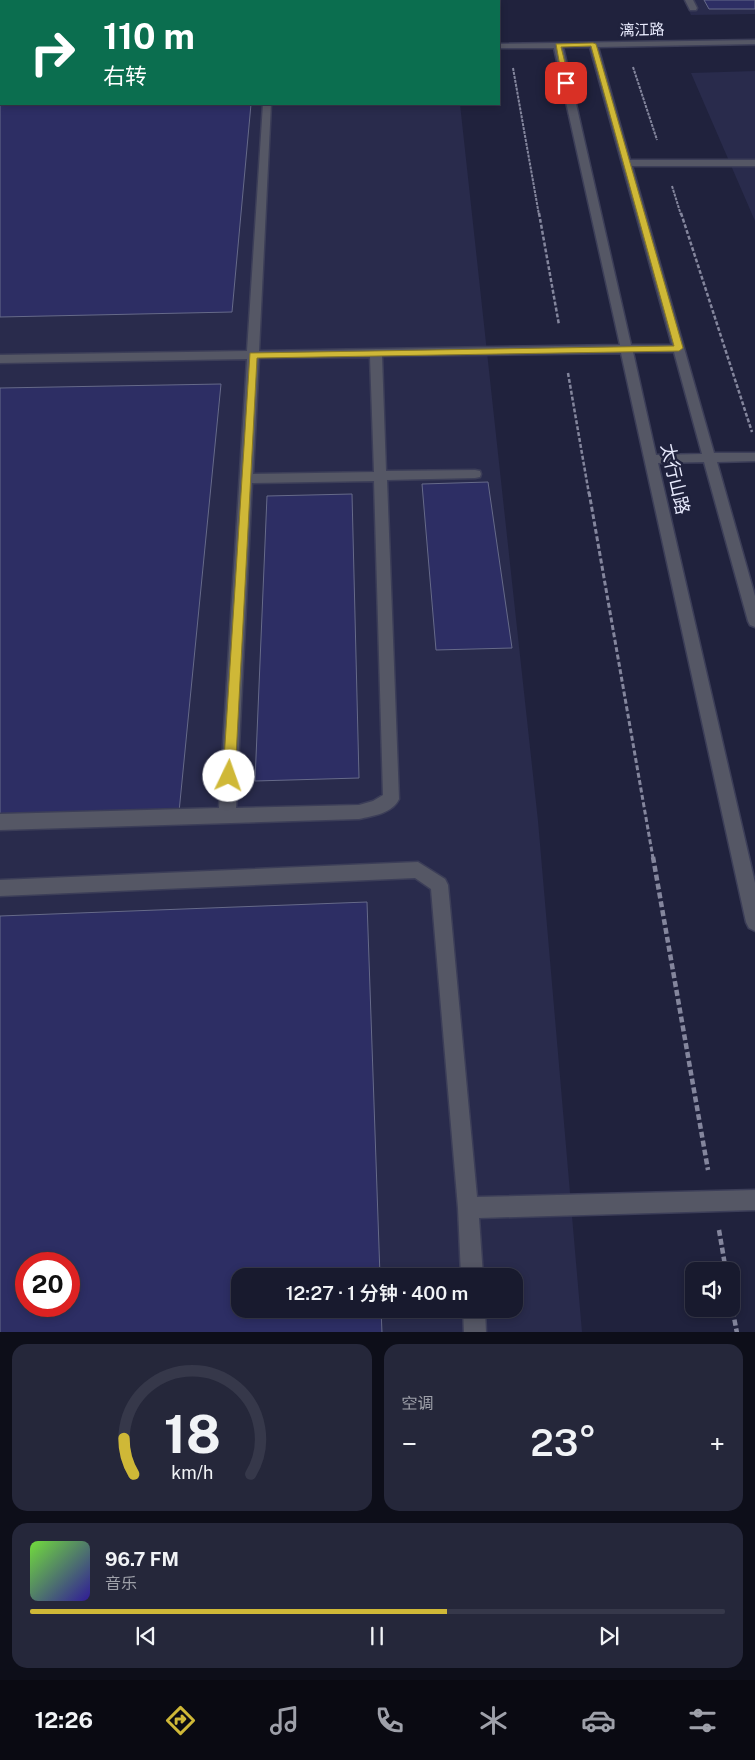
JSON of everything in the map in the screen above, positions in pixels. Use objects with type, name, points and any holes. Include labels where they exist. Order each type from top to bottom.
[{"type":"street","points":[[689,0],[693,8]]},
{"type":"street","name":"漓江路","points":[[500,46],[755,42]]},
{"type":"street","points":[[593,44],[755,621]]},
{"type":"street","name":"太行山路","points":[[558,45],[755,922]]},
{"type":"street","points":[[227,816],[266,105]]},
{"type":"street","points":[[627,163],[755,163]]},
{"type":"street","points":[[0,359],[679,348]]},
{"type":"street","points":[[0,822],[359,812],[377,808],[391,799],[376,353]]},
{"type":"street","points":[[651,459],[755,457]]},
{"type":"street","points":[[246,480],[475,474]]},
{"type":"street","points":[[0,888],[418,870],[440,885],[472,1268]]},
{"type":"street","points":[[468,1208],[755,1200]]},
{"type":"street","points":[[475,1318],[476,1332]]},
{"type":"path","points":[[625,44],[755,440]]},
{"type":"path","points":[[509,46],[724,1262]]},
{"type":"path","points":[[734,1317],[737,1332]]},
{"type":"shaded area","points":[[684,0],[755,0],[755,14],[691,15]]},
{"type":"shaded area","points":[[755,71],[755,221],[691,73]]},
{"type":"shaded area","points":[[0,105],[460,105],[538,821],[582,1332],[0,1332]]},
{"type":"building","points":[[704,0],[755,0],[755,9],[709,9]]},
{"type":"building","points":[[0,105],[251,105],[232,312],[0,317]]},
{"type":"building","points":[[221,384],[179,812],[0,816],[0,388]]},
{"type":"building","points":[[488,482],[512,648],[436,650],[422,484]]},
{"type":"building","points":[[352,494],[359,778],[255,781],[267,496]]},
{"type":"building","points":[[367,902],[380,1268],[231,1268],[231,1318],[381,1318],[382,1332],[0,1332],[0,916]]},
{"type":"route","points":[[229,776],[253,355],[679,348],[593,44],[558,45],[566,83]]}]
